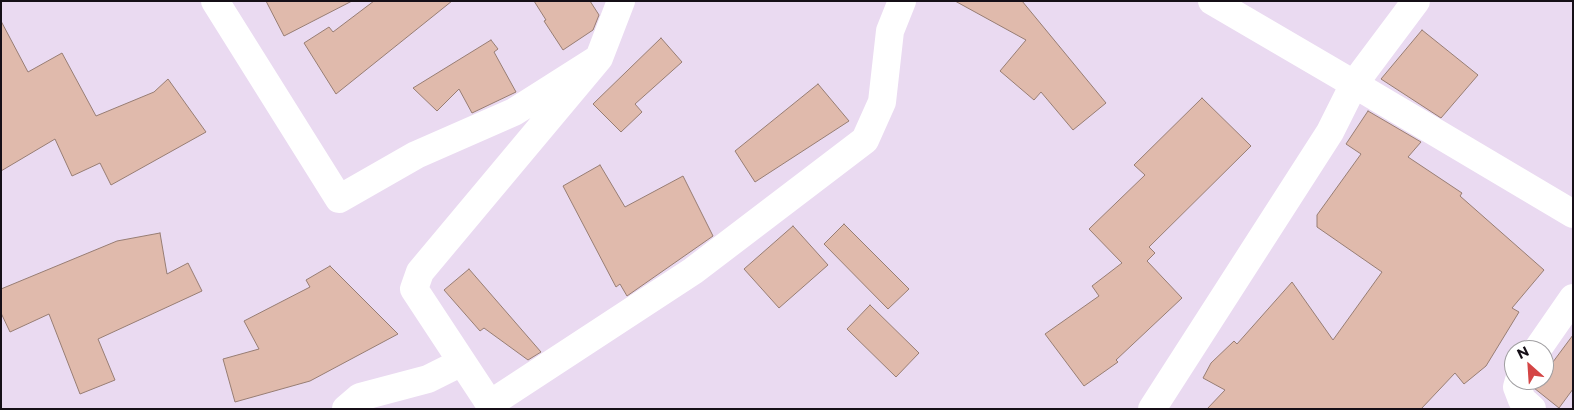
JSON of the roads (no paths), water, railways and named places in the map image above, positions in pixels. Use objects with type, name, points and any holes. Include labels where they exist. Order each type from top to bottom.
[{"type":"street","points":[[215,1],[339,199],[416,155],[514,112],[599,58]]},
{"type":"street","points":[[621,1],[599,58],[420,272],[414,289],[491,407],[693,271],[865,140],[882,102],[890,32],[902,1]]},
{"type":"street","points":[[1212,1],[1573,214]]},
{"type":"street","points":[[1152,409],[1330,132],[1354,84],[1416,1]]},
{"type":"street","points":[[1544,340],[1573,298]]},
{"type":"street","points":[[346,409],[360,398],[428,378],[462,362]]},
{"type":"street","points":[[1518,390],[1522,400],[1532,409]]}]
